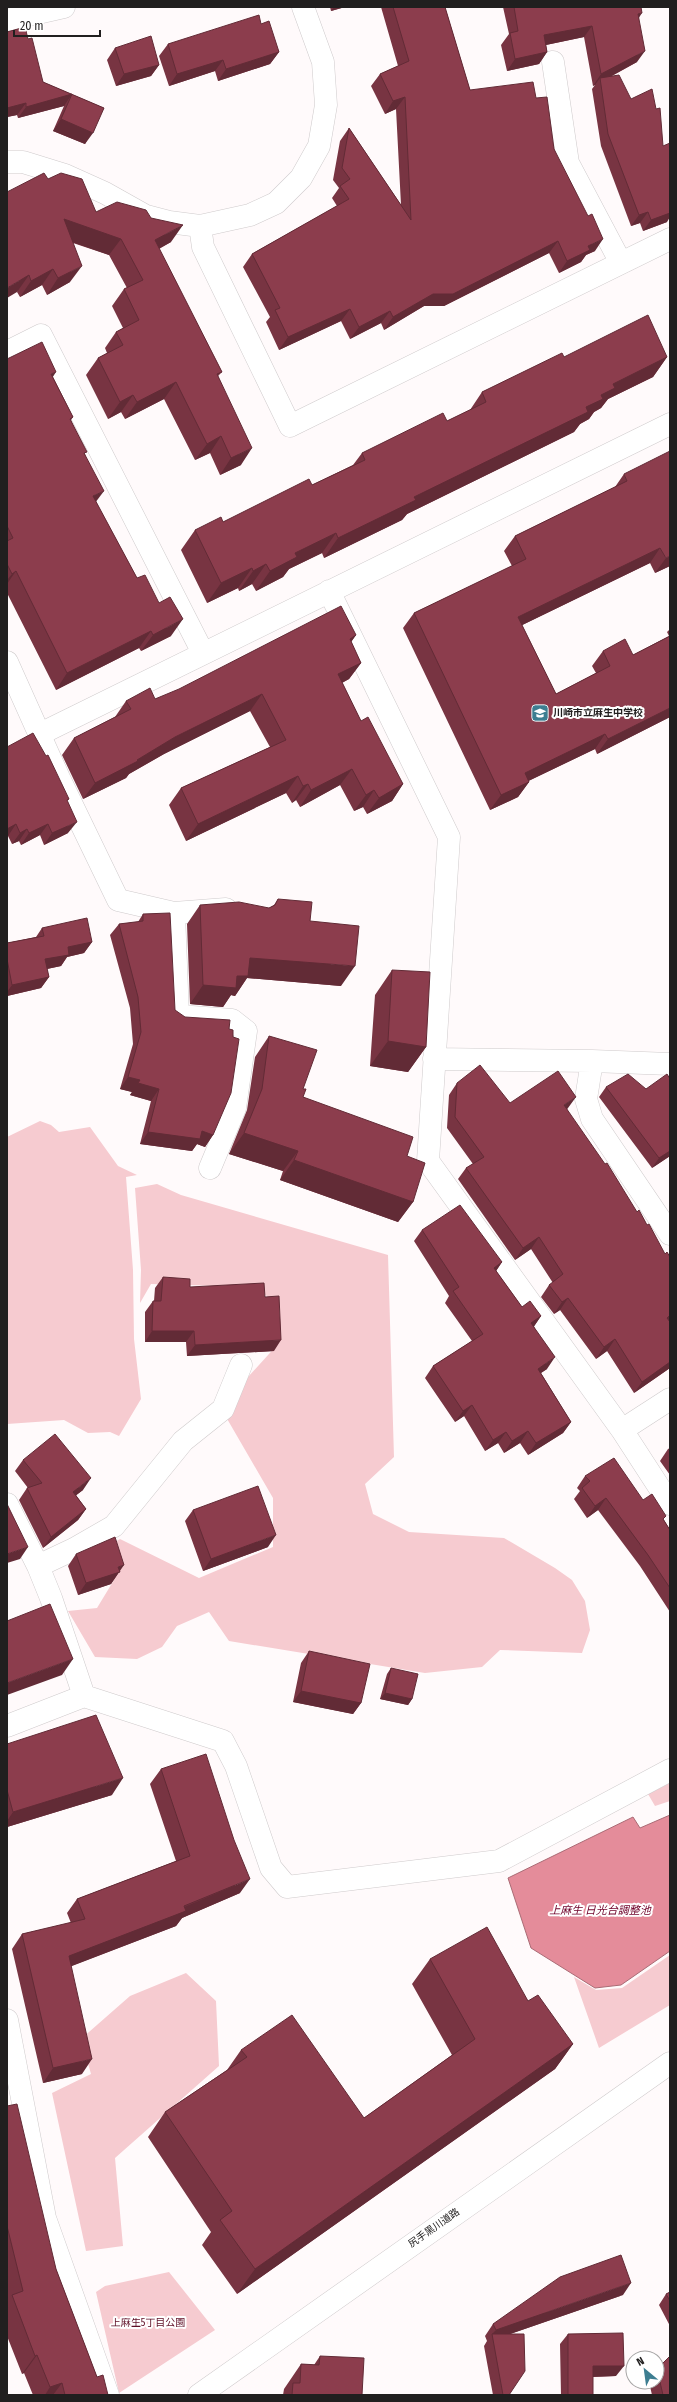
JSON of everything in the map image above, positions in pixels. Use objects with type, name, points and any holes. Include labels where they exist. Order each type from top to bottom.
[{"type":"street","points":[[7,20],[64,7]]},
{"type":"street","points":[[7,162],[23,162],[65,175],[105,193],[146,216],[169,222],[200,226],[250,215],[276,203],[301,178],[319,146],[326,105],[323,62],[303,7]]},
{"type":"street","points":[[553,62],[568,163],[621,263]]},
{"type":"street","points":[[200,226],[203,247],[290,426],[670,239]]},
{"type":"street","points":[[7,352],[41,335],[203,653]]},
{"type":"street","points":[[40,734],[670,424]]},
{"type":"street","points":[[329,591],[449,837],[449,865],[434,1059],[428,1161],[622,1430],[670,1504]]},
{"type":"street","points":[[7,662],[59,778],[118,900],[174,913],[227,908],[246,913]]},
{"type":"street","points":[[174,913],[178,1016],[232,1020],[246,1030],[235,1108],[210,1168]]},
{"type":"street","points":[[434,1059],[592,1061],[670,1064]]},
{"type":"street","points":[[592,1061],[586,1099],[592,1119],[670,1234]]},
{"type":"street","points":[[38,1566],[74,1549],[114,1526],[183,1441],[223,1408],[241,1365]]},
{"type":"street","points":[[622,1430],[670,1399]]},
{"type":"street","points":[[7,1504],[38,1566],[58,1615],[84,1696]]},
{"type":"street","points":[[7,1726],[84,1696],[223,1741],[236,1766],[270,1868],[287,1887],[499,1861],[670,1770]]},
{"type":"street","points":[[7,2020],[45,2218],[108,2395]]},
{"type":"street","name":"尻手黒川道路","points":[[199,2395],[670,2062]]},
{"type":"green space","points":[[40,1121],[51,1125],[59,1132],[90,1127],[118,1166],[137,1175],[126,1177],[133,1270],[134,1339],[141,1399],[119,1436],[110,1432],[88,1433],[64,1420],[7,1424],[7,1137]]},
{"type":"green space","points":[[157,1184],[181,1195],[388,1255],[394,1457],[365,1484],[373,1514],[409,1532],[504,1538],[555,1568],[572,1580],[585,1601],[590,1630],[582,1653],[500,1650],[482,1667],[425,1673],[229,1641],[209,1612],[177,1626],[162,1647],[137,1659],[95,1657],[68,1611],[97,1608],[114,1580],[104,1549],[120,1539],[199,1578],[273,1547],[273,1498],[226,1417],[248,1377],[278,1344],[280,1307],[256,1287],[151,1284],[140,1303],[141,1270],[135,1188]]},
{"type":"green space","points":[[670,1783],[670,1801],[655,1806],[648,1794]]},
{"type":"green space","points":[[670,1955],[670,2005],[599,2048],[574,1977],[596,1990],[622,1988]]},
{"type":"green space","points":[[186,1973],[216,2001],[219,2066],[115,2158],[123,2246],[86,2251],[52,2093],[91,2074],[81,2039],[130,1996]]},
{"type":"green space","name":"上麻生5丁目公園","points":[[169,2272],[215,2330],[119,2393],[96,2292],[105,2286]]},
{"type":"water","name":"上麻生 日光台調整池","points":[[670,1815],[670,1951],[621,1985],[595,1988],[531,1948],[508,1878],[633,1817],[640,1828]]},
{"type":"building","points":[[393,7],[445,7],[470,90],[533,82],[536,98],[547,97],[554,149],[588,216],[592,214],[603,239],[588,246],[590,250],[567,261],[558,241],[453,294],[433,294],[393,317],[390,311],[359,327],[350,309],[288,337],[275,310],[280,308],[252,254],[349,199],[340,186],[350,179],[342,168],[349,128],[411,220],[405,97],[393,101],[380,74],[409,61]]},
{"type":"building","points":[[514,7],[641,7],[642,13],[638,14],[645,51],[601,74],[592,26],[544,35],[547,52],[515,59],[510,33],[518,31]]},
{"type":"building","points":[[259,15],[261,24],[269,21],[279,52],[226,69],[223,60],[177,74],[168,44]]},
{"type":"building","points":[[25,27],[28,39],[32,38],[43,82],[71,94],[26,107],[26,103],[7,108],[7,32]]},
{"type":"building","points":[[151,36],[159,65],[124,74],[115,48]]},
{"type":"building","points":[[619,75],[631,99],[652,89],[656,109],[660,108],[663,146],[670,143],[670,213],[651,220],[648,212],[639,215],[608,134],[600,78]]},
{"type":"building","points":[[72,94],[104,108],[93,133],[61,119]]},
{"type":"building","points":[[44,173],[48,179],[61,173],[82,179],[96,212],[117,202],[146,210],[151,218],[183,225],[155,240],[222,372],[217,374],[252,448],[231,458],[221,436],[207,444],[176,382],[137,402],[133,395],[120,402],[98,358],[123,345],[116,332],[139,320],[124,289],[143,280],[121,239],[64,219],[82,266],[58,278],[53,269],[31,281],[29,275],[7,288],[7,192]]},
{"type":"building","points":[[648,315],[667,357],[613,384],[615,388],[601,395],[603,399],[586,407],[588,412],[414,497],[416,500],[338,538],[336,533],[295,553],[297,557],[270,571],[266,564],[253,571],[252,568],[221,583],[195,530],[221,517],[223,522],[309,479],[312,485],[365,460],[362,453],[443,413],[447,421],[486,402],[482,392],[562,353],[564,357]]},
{"type":"building","points":[[42,342],[56,372],[51,374],[73,417],[70,419],[87,452],[84,453],[104,491],[93,496],[137,578],[145,575],[159,603],[170,597],[183,619],[153,635],[151,631],[67,673],[16,571],[12,574],[7,564],[7,541],[13,538],[7,526],[7,359]]},
{"type":"building","points":[[670,451],[670,556],[666,558],[660,548],[518,617],[556,694],[610,666],[603,651],[625,639],[633,655],[670,636],[670,708],[608,739],[605,734],[525,773],[529,782],[501,795],[414,613],[526,559],[515,536],[627,481],[624,474]]},
{"type":"building","points":[[341,606],[356,635],[350,639],[361,663],[338,674],[361,721],[368,717],[403,784],[379,798],[374,790],[366,795],[352,769],[311,790],[308,784],[303,786],[298,776],[198,824],[181,788],[286,740],[262,694],[175,737],[137,760],[138,761],[95,783],[74,738],[131,709],[126,701],[150,688],[155,699],[179,689]]},
{"type":"building","points":[[33,733],[46,756],[48,755],[69,799],[67,800],[77,822],[52,833],[48,824],[29,833],[27,829],[20,833],[16,824],[7,829],[7,747]]},
{"type":"building","points":[[278,899],[312,902],[310,921],[359,926],[355,966],[250,958],[248,976],[237,976],[236,988],[203,985],[200,905],[239,902],[269,908],[275,905]]},
{"type":"building","points":[[170,913],[175,1010],[185,1017],[230,1020],[229,1029],[233,1030],[233,1037],[239,1039],[231,1093],[213,1135],[202,1131],[200,1139],[148,1132],[159,1089],[138,1083],[140,1080],[128,1077],[141,1032],[138,997],[119,924],[143,921],[143,914]]},
{"type":"building","points":[[87,918],[92,942],[68,947],[69,955],[45,959],[49,977],[12,985],[7,959],[7,943],[44,936],[42,928]]},
{"type":"building","points":[[392,970],[430,972],[426,1047],[388,1041]]},
{"type":"building","points":[[269,1036],[317,1050],[303,1089],[306,1089],[303,1097],[413,1137],[407,1156],[425,1163],[413,1202],[294,1160],[298,1151],[244,1133],[262,1089]]},
{"type":"building","points":[[480,1065],[510,1103],[558,1071],[576,1097],[564,1105],[605,1164],[607,1163],[637,1212],[639,1210],[647,1225],[649,1224],[665,1254],[667,1252],[670,1257],[670,1315],[667,1318],[670,1322],[670,1362],[642,1382],[615,1339],[604,1347],[568,1298],[562,1302],[549,1285],[563,1274],[539,1237],[523,1248],[466,1168],[484,1157],[455,1117],[457,1083]]},
{"type":"building","points":[[628,1074],[646,1089],[667,1074],[670,1079],[670,1151],[659,1158],[606,1087]]},
{"type":"building","points":[[460,1205],[502,1262],[494,1268],[522,1307],[530,1301],[541,1316],[531,1323],[555,1357],[538,1369],[571,1422],[536,1443],[528,1431],[512,1441],[506,1432],[493,1440],[472,1405],[463,1411],[433,1366],[483,1334],[453,1291],[459,1287],[422,1230]]},
{"type":"building","points":[[163,1277],[190,1279],[190,1287],[264,1283],[265,1297],[279,1296],[281,1340],[195,1345],[194,1331],[152,1331],[153,1301],[161,1301]]},
{"type":"building","points":[[55,1434],[91,1478],[73,1492],[86,1509],[51,1537],[27,1488],[42,1483],[23,1460]]},
{"type":"building","points":[[614,1458],[643,1500],[652,1494],[666,1516],[663,1519],[670,1530],[670,1588],[606,1498],[595,1506],[582,1488],[590,1481],[585,1476]]},
{"type":"building","points":[[258,1486],[276,1535],[211,1559],[193,1510]]},
{"type":"building","points":[[7,1504],[28,1547],[7,1554]]},
{"type":"building","points":[[115,1537],[124,1565],[118,1567],[120,1572],[86,1583],[76,1554]]},
{"type":"building","points":[[50,1604],[73,1659],[7,1683],[7,1621]]},
{"type":"building","points":[[309,1651],[370,1664],[361,1703],[301,1691]]},
{"type":"building","points":[[391,1668],[418,1674],[412,1699],[385,1693]]},
{"type":"building","points":[[96,1715],[123,1778],[13,1812],[7,1790],[7,1744]]},
{"type":"building","points":[[206,1754],[234,1840],[250,1879],[184,1906],[186,1911],[69,1956],[92,2059],[53,2068],[22,1934],[85,1919],[77,1899],[190,1856],[161,1769]]},
{"type":"building","points":[[487,1927],[528,2001],[538,1995],[573,2044],[255,2269],[220,2220],[232,2211],[165,2112],[247,2057],[241,2050],[292,2015],[364,2118],[475,2039],[430,1959]]},
{"type":"building","points":[[17,2104],[56,2269],[97,2377],[103,2375],[108,2395],[65,2395],[62,2383],[50,2387],[37,2355],[35,2356],[12,2295],[23,2291],[7,2226],[7,2106]]},
{"type":"building","points":[[621,2255],[631,2283],[496,2330],[493,2324],[560,2277]]},
{"type":"building","points":[[670,2292],[670,2301],[666,2294]]},
{"type":"building","points":[[623,2333],[624,2366],[593,2366],[593,2395],[568,2395],[568,2334]]},
{"type":"building","points":[[492,2334],[524,2334],[525,2371],[509,2395],[503,2395]]},
{"type":"building","points":[[320,2356],[364,2358],[362,2395],[292,2395],[293,2383],[300,2383],[301,2364],[319,2365]]},
{"type":"building","points":[[670,2356],[670,2395],[663,2395],[662,2390],[665,2390],[665,2361]]},
{"type":"place","name":"川崎市立麻生中学校","points":[[540,713]]}]
